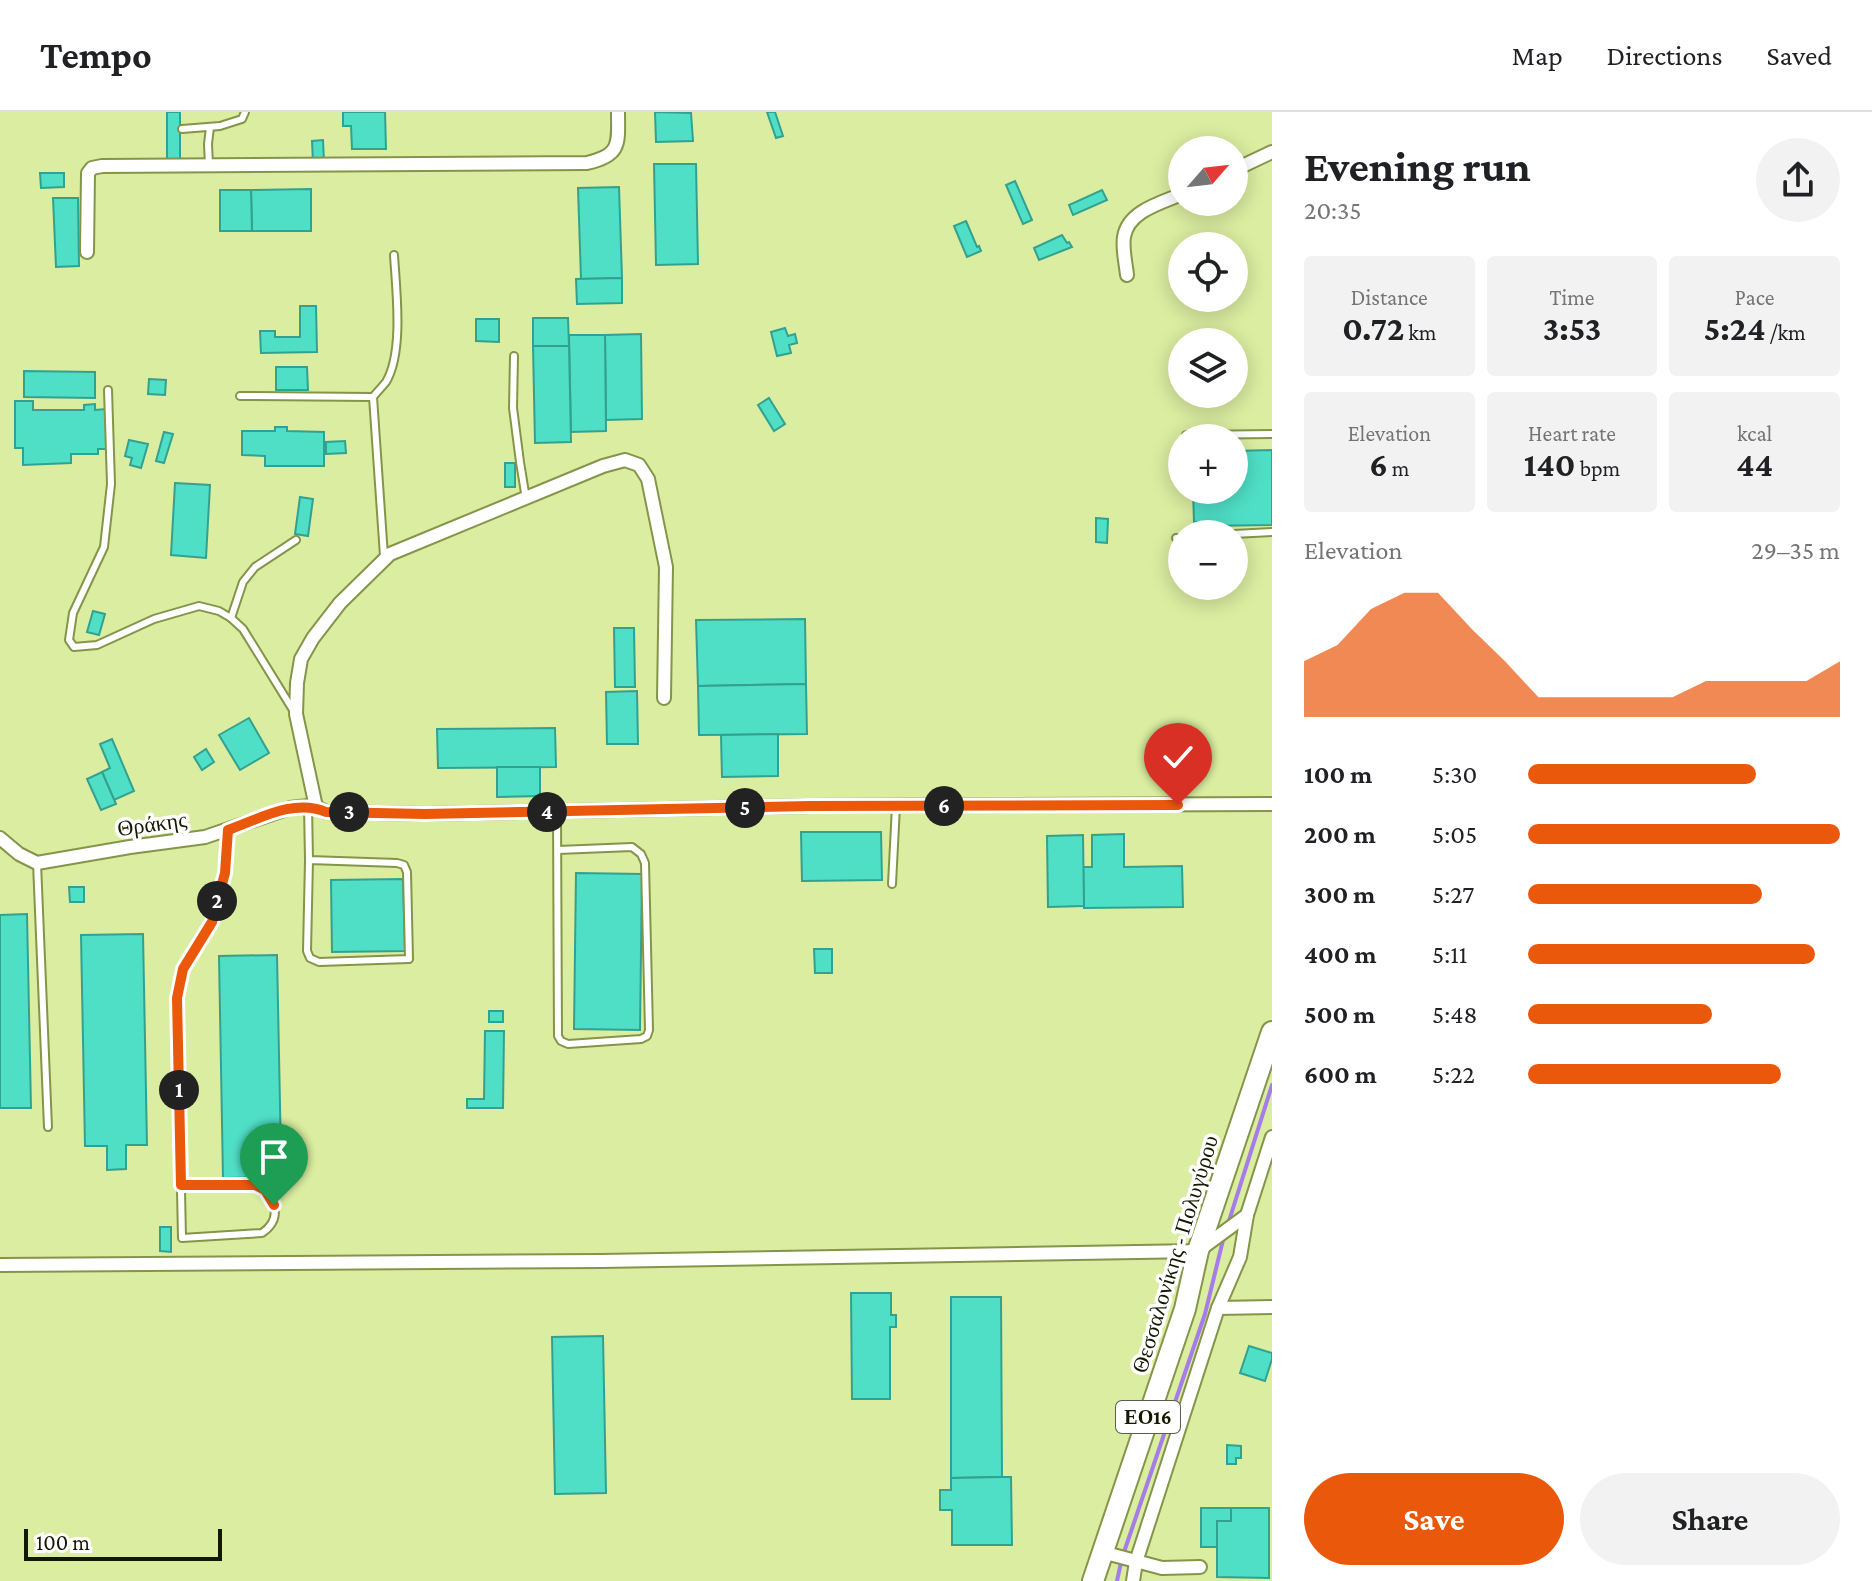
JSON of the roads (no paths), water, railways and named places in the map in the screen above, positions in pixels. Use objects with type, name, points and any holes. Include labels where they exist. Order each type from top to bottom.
[{"type":"main road","name":"Θεσσαλονίκης - Πολυγύρου","points":[[1093,1581],[1185,1309],[1198,1251],[1272,1032]]},
{"type":"street","points":[[87,252],[88,173],[92,168],[587,163],[612,154],[616,147],[618,112]]},
{"type":"street","points":[[1248,163],[1272,152]]},
{"type":"street","points":[[1127,275],[1124,238],[1130,222],[1140,213],[1168,200]]},
{"type":"street","points":[[312,807],[296,714],[297,683],[301,659],[340,603],[390,554],[603,466],[625,460],[639,465],[648,479],[666,567],[664,698]]},
{"type":"street","name":"Θράκης","points":[[37,863],[205,837],[290,808],[425,814],[896,806],[1272,804]]},
{"type":"street","points":[[0,838],[19,854],[37,863]]},
{"type":"street","points":[[1133,1581],[1136,1562],[1218,1308],[1240,1257],[1247,1215],[1272,1137]]},
{"type":"street","points":[[0,1265],[601,1261],[1198,1251],[1247,1215]]},
{"type":"street","points":[[1218,1308],[1272,1307]]},
{"type":"street","points":[[1102,1552],[1162,1568],[1200,1567]]},
{"type":"lane","points":[[182,129],[229,124],[242,119],[245,112]]},
{"type":"lane","points":[[209,166],[210,127]]},
{"type":"lane","points":[[385,559],[373,397],[392,366],[398,319],[394,255]]},
{"type":"lane","points":[[514,356],[513,408],[526,499]]},
{"type":"lane","points":[[108,390],[111,484],[104,547],[73,613],[69,640],[74,647],[97,645],[154,619],[199,606],[219,611],[243,629],[296,714]]},
{"type":"lane","points":[[240,396],[373,397]]},
{"type":"lane","points":[[1248,434],[1272,434]]},
{"type":"lane","points":[[1248,533],[1272,532]]},
{"type":"lane","points":[[231,618],[243,582],[255,567],[296,540]]},
{"type":"lane","points":[[892,884],[896,806]]},
{"type":"lane","points":[[309,860],[404,865],[407,872],[409,959],[319,962],[310,958],[307,951],[309,860],[312,807]]},
{"type":"lane","points":[[557,812],[558,1036],[568,1044],[641,1039],[647,1036],[649,1030],[645,863],[641,854],[632,847],[558,850]]},
{"type":"lane","points":[[181,1185],[255,1185],[265,1190],[274,1205],[273,1223],[262,1233],[182,1238],[177,998],[183,969],[212,922],[225,873],[228,830]]},
{"type":"lane","points":[[37,863],[48,1127]]},
{"type":"waterway","points":[[1228,1224],[1272,1085]]},
{"type":"waterway","points":[[1117,1581],[1122,1558],[1205,1314],[1224,1236]]}]
